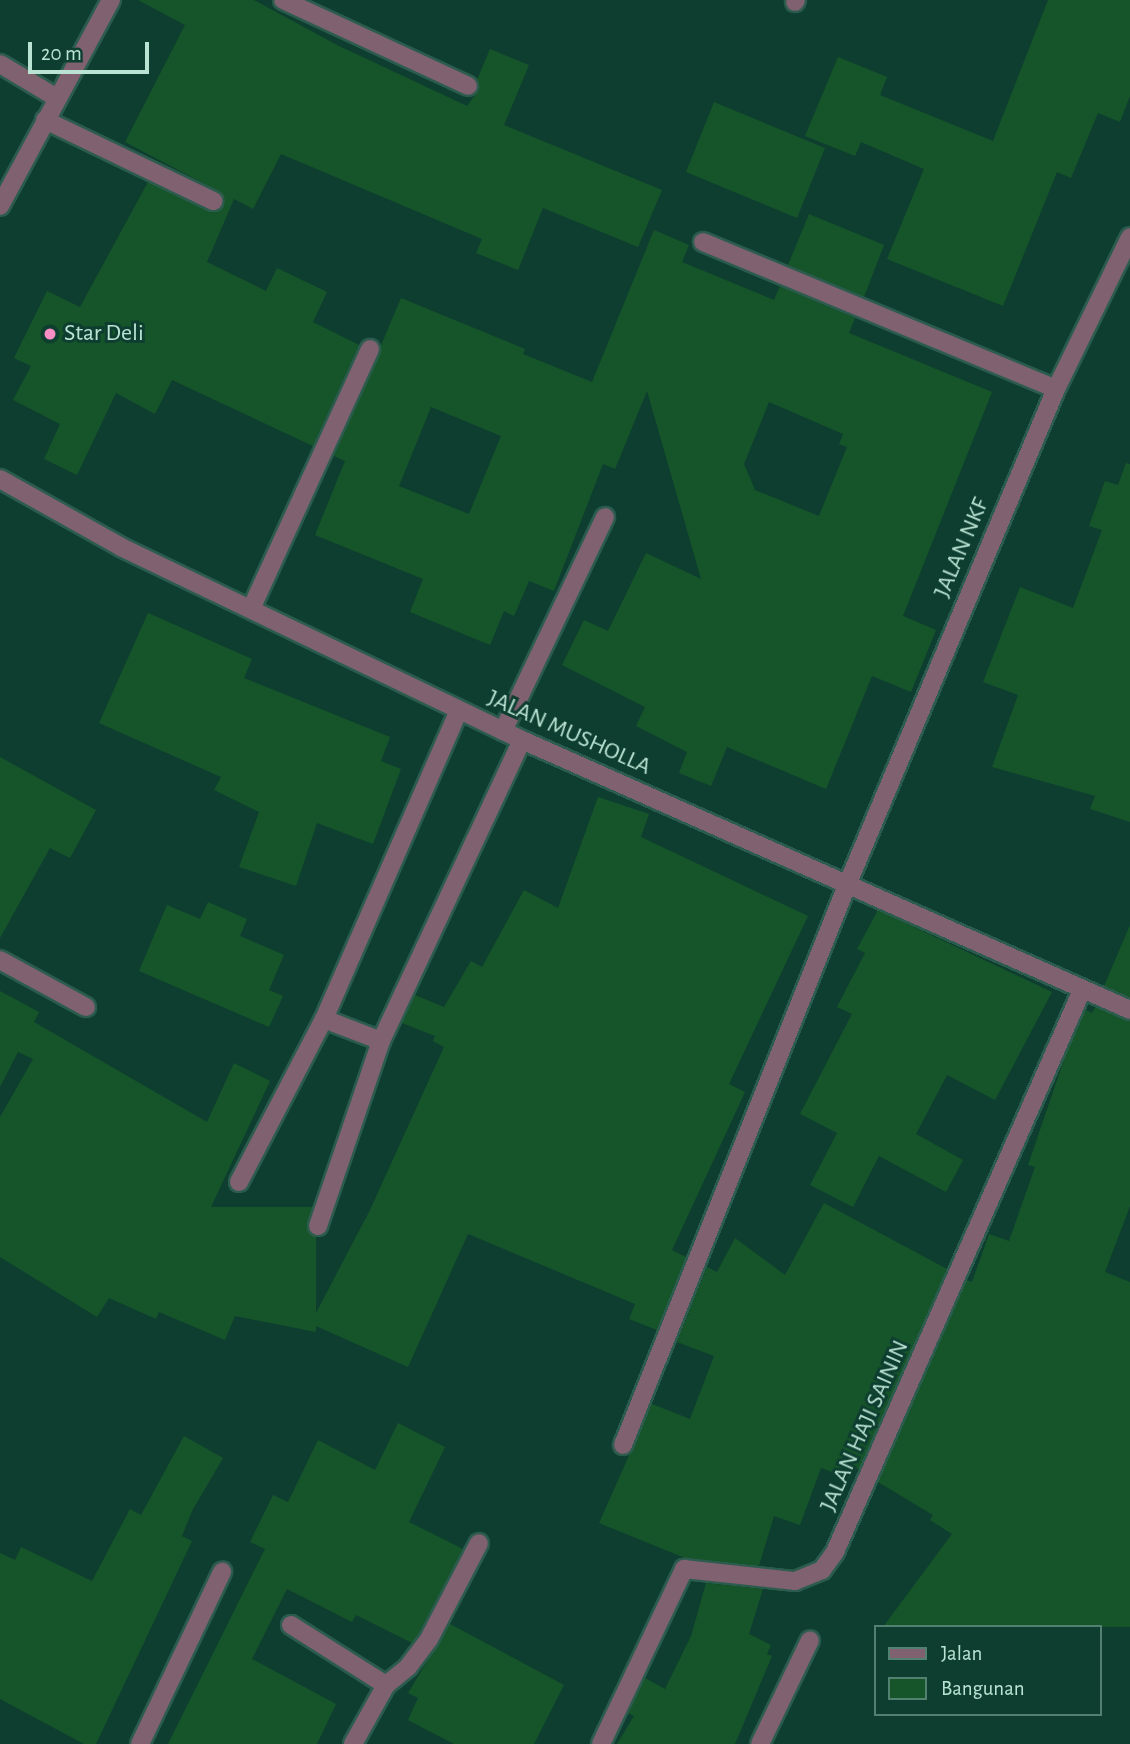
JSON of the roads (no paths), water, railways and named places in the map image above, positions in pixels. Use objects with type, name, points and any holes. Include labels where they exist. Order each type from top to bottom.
[{"type":"street","points":[[0,206],[111,0]]},
{"type":"street","points":[[283,0],[468,86]]},
{"type":"street","points":[[0,64],[57,98]]},
{"type":"street","points":[[45,120],[213,201]]},
{"type":"street","name":"JALAN NKF","points":[[623,1445],[848,883],[1056,388],[1130,237]]},
{"type":"street","points":[[703,242],[1056,388]]},
{"type":"street","points":[[251,609],[370,349]]},
{"type":"street","name":"JALAN MUSHOLLA","points":[[0,479],[121,547],[522,740],[1130,1010]]},
{"type":"street","points":[[503,731],[605,517]]},
{"type":"street","points":[[239,1182],[324,1018],[459,710]]},
{"type":"street","points":[[318,1226],[381,1041],[522,740]]},
{"type":"street","points":[[0,960],[86,1007]]},
{"type":"street","name":"JALAN HAJI SAININ","points":[[601,1744],[684,1569],[795,1581],[822,1570],[835,1552],[1082,990]]},
{"type":"street","points":[[324,1018],[381,1041]]},
{"type":"street","points":[[353,1744],[386,1685],[418,1656],[478,1543]]},
{"type":"street","points":[[140,1744],[222,1572]]},
{"type":"street","points":[[291,1625],[386,1685]]},
{"type":"street","points":[[760,1744],[810,1640]]},
{"type":"place","name":"Star Deli","points":[[50,334]]}]
